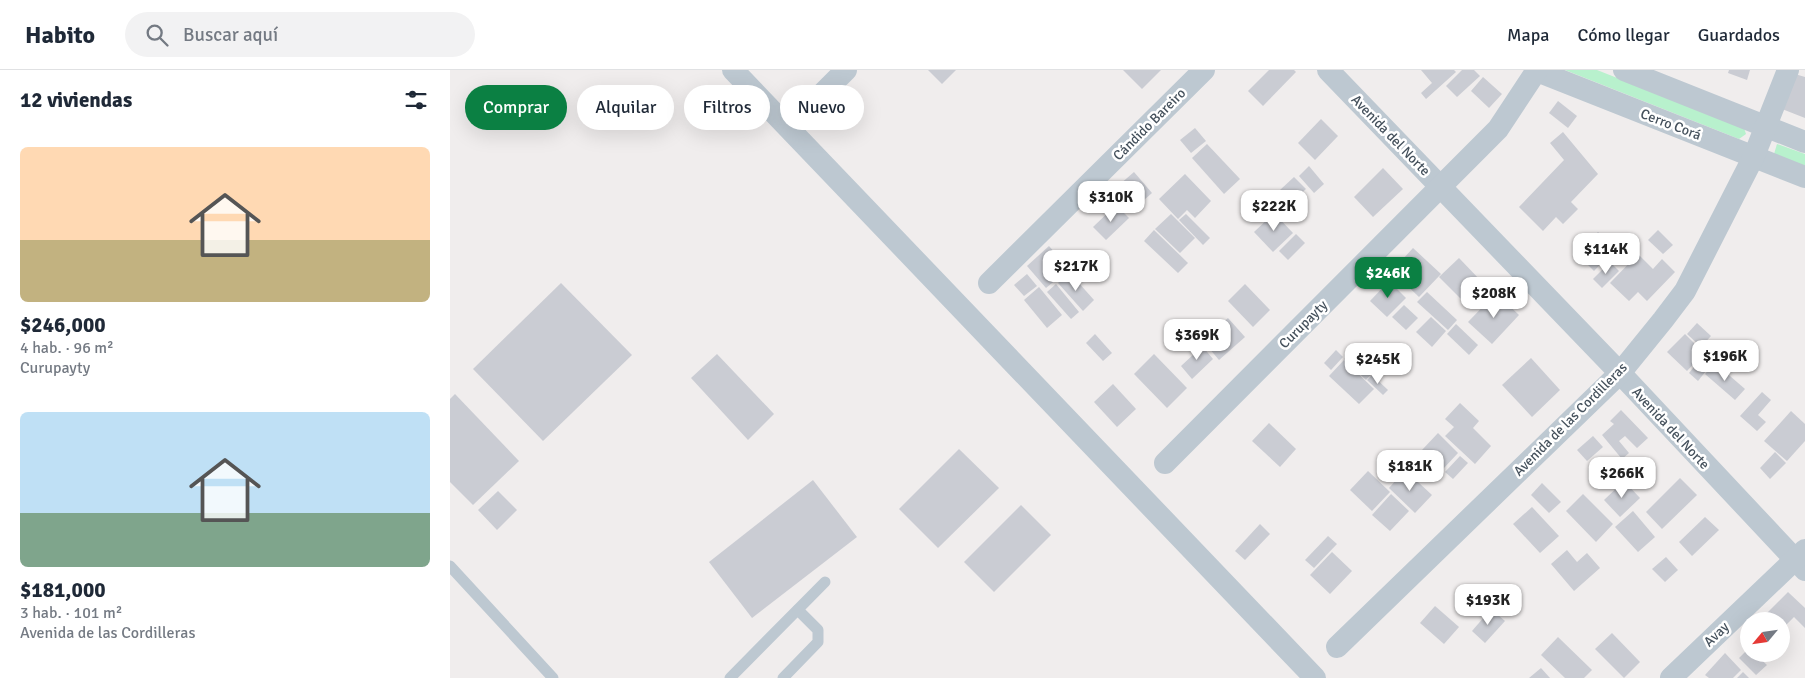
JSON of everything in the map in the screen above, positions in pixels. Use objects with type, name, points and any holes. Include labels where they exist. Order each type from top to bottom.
[{"type":"street","points":[[733,70],[1315,678]]},
{"type":"street","points":[[831,85],[846,70]]},
{"type":"street","name":"Cándido Bareiro","points":[[988,283],[1204,70]]},
{"type":"street","name":"Avenida del Norte","points":[[1328,70],[1801,560]]},
{"type":"street","points":[[1624,70],[1805,142]]},
{"type":"street","name":"Avenida de las Cordilleras","points":[[1337,647],[1620,373],[1685,291],[1754,156],[1788,70]]},
{"type":"street","name":"Curupayty","points":[[1165,463],[1498,129],[1537,71]]},
{"type":"street","name":"Cerro Corá","points":[[1537,71],[1805,177]]},
{"type":"street","name":"Avay","points":[[1671,678],[1801,560]]},
{"type":"lane","points":[[450,566],[553,678]]},
{"type":"lane","points":[[730,678],[825,582]]},
{"type":"lane","points":[[783,678],[818,642],[818,630],[798,610]]},
{"type":"green space","points":[[1565,70],[1597,70],[1744,128],[1746,134],[1739,139]]},
{"type":"green space","points":[[1777,144],[1805,154],[1805,167],[1774,154]]},
{"type":"building","points":[[928,70],[956,70],[942,84]]},
{"type":"building","points":[[1123,70],[1161,70],[1142,89]]},
{"type":"building","points":[[1269,70],[1294,70],[1296,72],[1263,106],[1248,91]]},
{"type":"building","points":[[1421,70],[1454,70],[1456,72],[1426,99],[1421,93],[1432,83]]},
{"type":"building","points":[[1462,70],[1474,70],[1480,76],[1457,97],[1446,86]]},
{"type":"building","points":[[1729,70],[1750,70],[1747,80],[1728,73]]},
{"type":"building","points":[[1795,74],[1805,77],[1805,118],[1782,109]]},
{"type":"building","points":[[1483,77],[1502,94],[1489,108],[1471,91]]},
{"type":"building","points":[[1558,101],[1577,116],[1568,128],[1549,113]]},
{"type":"building","points":[[1321,119],[1338,136],[1315,160],[1298,143]]},
{"type":"building","points":[[1195,128],[1206,141],[1191,153],[1180,140]]},
{"type":"building","points":[[1563,132],[1598,174],[1571,202],[1578,209],[1563,224],[1556,217],[1543,231],[1519,207],[1564,160],[1550,143]]},
{"type":"building","points":[[1207,144],[1240,179],[1224,194],[1192,158]]},
{"type":"building","points":[[1309,166],[1324,184],[1314,193],[1299,176]]},
{"type":"building","points":[[1383,168],[1403,189],[1373,217],[1354,197]]},
{"type":"building","points":[[1134,172],[1152,193],[1137,206],[1119,185]]},
{"type":"building","points":[[1185,174],[1211,201],[1195,218],[1187,210],[1178,219],[1159,199]]},
{"type":"building","points":[[1294,177],[1306,189],[1278,214],[1267,202]]},
{"type":"building","points":[[1116,205],[1129,218],[1106,240],[1093,227]]},
{"type":"building","points":[[1274,213],[1293,233],[1273,252],[1254,232]]},
{"type":"building","points":[[1171,214],[1195,238],[1180,253],[1155,229]]},
{"type":"building","points":[[1186,214],[1210,238],[1203,245],[1179,220]]},
{"type":"building","points":[[1154,230],[1188,263],[1178,273],[1144,241]]},
{"type":"building","points":[[1658,230],[1673,245],[1663,254],[1648,240]]},
{"type":"building","points":[[1598,232],[1615,249],[1594,271],[1577,254]]},
{"type":"building","points":[[1296,234],[1305,243],[1288,260],[1279,251]]},
{"type":"building","points":[[1049,246],[1069,269],[1046,288],[1027,266]]},
{"type":"building","points":[[1413,248],[1441,274],[1419,297],[1392,271]]},
{"type":"building","points":[[1638,254],[1653,269],[1662,259],[1675,272],[1647,301],[1638,292],[1629,301],[1610,283]]},
{"type":"building","points":[[1459,258],[1481,281],[1462,300],[1439,277]]},
{"type":"building","points":[[1610,262],[1619,271],[1602,288],[1593,279]]},
{"type":"building","points":[[1069,272],[1094,300],[1083,311],[1058,283]]},
{"type":"building","points":[[1027,274],[1037,286],[1024,296],[1014,285]]},
{"type":"building","points":[[1389,281],[1406,298],[1387,317],[1370,301]]},
{"type":"building","points":[[561,283],[632,355],[543,441],[473,369]]},
{"type":"building","points":[[1056,284],[1079,312],[1071,319],[1047,292]]},
{"type":"building","points":[[1245,284],[1270,310],[1253,327],[1228,301]]},
{"type":"building","points":[[1039,287],[1062,315],[1047,328],[1024,300]]},
{"type":"building","points":[[1427,292],[1457,320],[1448,330],[1417,302]]},
{"type":"building","points":[[1496,293],[1519,315],[1492,344],[1468,322]]},
{"type":"building","points":[[1404,305],[1418,318],[1406,330],[1392,317]]},
{"type":"building","points":[[1431,317],[1446,331],[1432,347],[1416,332]]},
{"type":"building","points":[[1228,318],[1245,337],[1219,360],[1203,341]]},
{"type":"building","points":[[1697,323],[1711,336],[1701,347],[1687,334]]},
{"type":"building","points":[[1456,324],[1478,345],[1469,355],[1447,334]]},
{"type":"building","points":[[1095,334],[1112,353],[1103,361],[1086,343]]},
{"type":"building","points":[[1685,334],[1704,353],[1687,371],[1667,352]]},
{"type":"building","points":[[1198,341],[1213,359],[1192,379],[1181,366],[1194,354],[1190,348]]},
{"type":"building","points":[[1355,348],[1377,368],[1366,380],[1344,359]]},
{"type":"building","points":[[1336,350],[1343,357],[1331,370],[1324,363]]},
{"type":"building","points":[[717,354],[774,414],[748,440],[691,378]]},
{"type":"building","points":[[1154,354],[1187,388],[1167,408],[1134,374]]},
{"type":"building","points":[[1531,358],[1560,390],[1532,417],[1502,385]]},
{"type":"building","points":[[1344,360],[1374,389],[1359,404],[1329,376]]},
{"type":"building","points":[[1697,363],[1706,371],[1698,381],[1689,373]]},
{"type":"building","points":[[1715,363],[1745,389],[1735,400],[1705,374]]},
{"type":"building","points":[[1372,375],[1388,390],[1383,395],[1367,380]]},
{"type":"building","points":[[1113,384],[1136,409],[1117,427],[1094,402]]},
{"type":"building","points":[[1762,392],[1771,400],[1758,415],[1766,422],[1757,431],[1740,416]]},
{"type":"building","points":[[455,394],[519,461],[473,505],[450,482],[450,399]]},
{"type":"building","points":[[1460,403],[1479,421],[1473,428],[1491,446],[1475,464],[1445,436],[1454,427],[1445,419]]},
{"type":"building","points":[[1621,410],[1648,438],[1637,448],[1625,436],[1619,441],[1629,453],[1622,459],[1602,435],[1614,424],[1610,421]]},
{"type":"building","points":[[1791,411],[1805,424],[1805,441],[1787,461],[1764,441]]},
{"type":"building","points":[[1269,423],[1296,449],[1280,467],[1252,441]]},
{"type":"building","points":[[1438,433],[1458,453],[1443,469],[1422,450]]},
{"type":"building","points":[[1593,436],[1603,447],[1587,461],[1577,450]]},
{"type":"building","points":[[959,449],[999,488],[938,548],[899,509]]},
{"type":"building","points":[[1775,452],[1786,463],[1770,479],[1760,468]]},
{"type":"building","points":[[1460,456],[1468,463],[1453,479],[1445,472]]},
{"type":"building","points":[[1405,470],[1432,495],[1415,513],[1389,488]]},
{"type":"building","points":[[1368,471],[1390,492],[1372,511],[1350,490]]},
{"type":"building","points":[[1680,478],[1697,495],[1662,529],[1646,512]]},
{"type":"building","points":[[813,480],[857,537],[752,618],[709,562]]},
{"type":"building","points":[[1624,481],[1640,498],[1620,517],[1604,500]]},
{"type":"building","points":[[1542,483],[1561,502],[1549,513],[1531,495]]},
{"type":"building","points":[[498,491],[517,510],[497,530],[478,510]]},
{"type":"building","points":[[1391,494],[1409,511],[1390,531],[1372,515]]},
{"type":"building","points":[[1583,494],[1613,524],[1596,542],[1566,511]]},
{"type":"building","points":[[1021,505],[1051,535],[994,592],[964,562]]},
{"type":"building","points":[[1532,507],[1559,536],[1540,553],[1513,524]]},
{"type":"building","points":[[1633,511],[1655,537],[1638,552],[1615,527]]},
{"type":"building","points":[[1705,517],[1719,530],[1692,556],[1679,542]]},
{"type":"building","points":[[1260,524],[1270,534],[1245,560],[1235,551]]},
{"type":"building","points":[[1328,536],[1337,544],[1314,568],[1305,560]]},
{"type":"building","points":[[1567,550],[1577,562],[1587,553],[1600,568],[1574,591],[1551,564]]},
{"type":"building","points":[[1332,552],[1352,571],[1330,594],[1310,575]]},
{"type":"building","points":[[1666,557],[1678,570],[1665,582],[1652,569]]},
{"type":"building","points":[[1788,592],[1805,608],[1805,628],[1794,617],[1790,621],[1790,612],[1768,612]]},
{"type":"building","points":[[1435,606],[1459,627],[1444,644],[1420,623]]},
{"type":"building","points":[[1491,609],[1505,621],[1485,643],[1472,631]]},
{"type":"building","points":[[1612,633],[1640,662],[1624,678],[1595,649]]},
{"type":"building","points":[[1558,637],[1592,670],[1584,678],[1565,678],[1541,655]]},
{"type":"building","points":[[1725,653],[1741,670],[1733,678],[1709,678],[1705,675]]},
{"type":"building","points":[[1743,662],[1764,662],[1767,665],[1756,675]]},
{"type":"building","points":[[1541,668],[1550,678],[1529,678]]},
{"type":"building","points":[[1743,672],[1749,678],[1737,678]]}]
